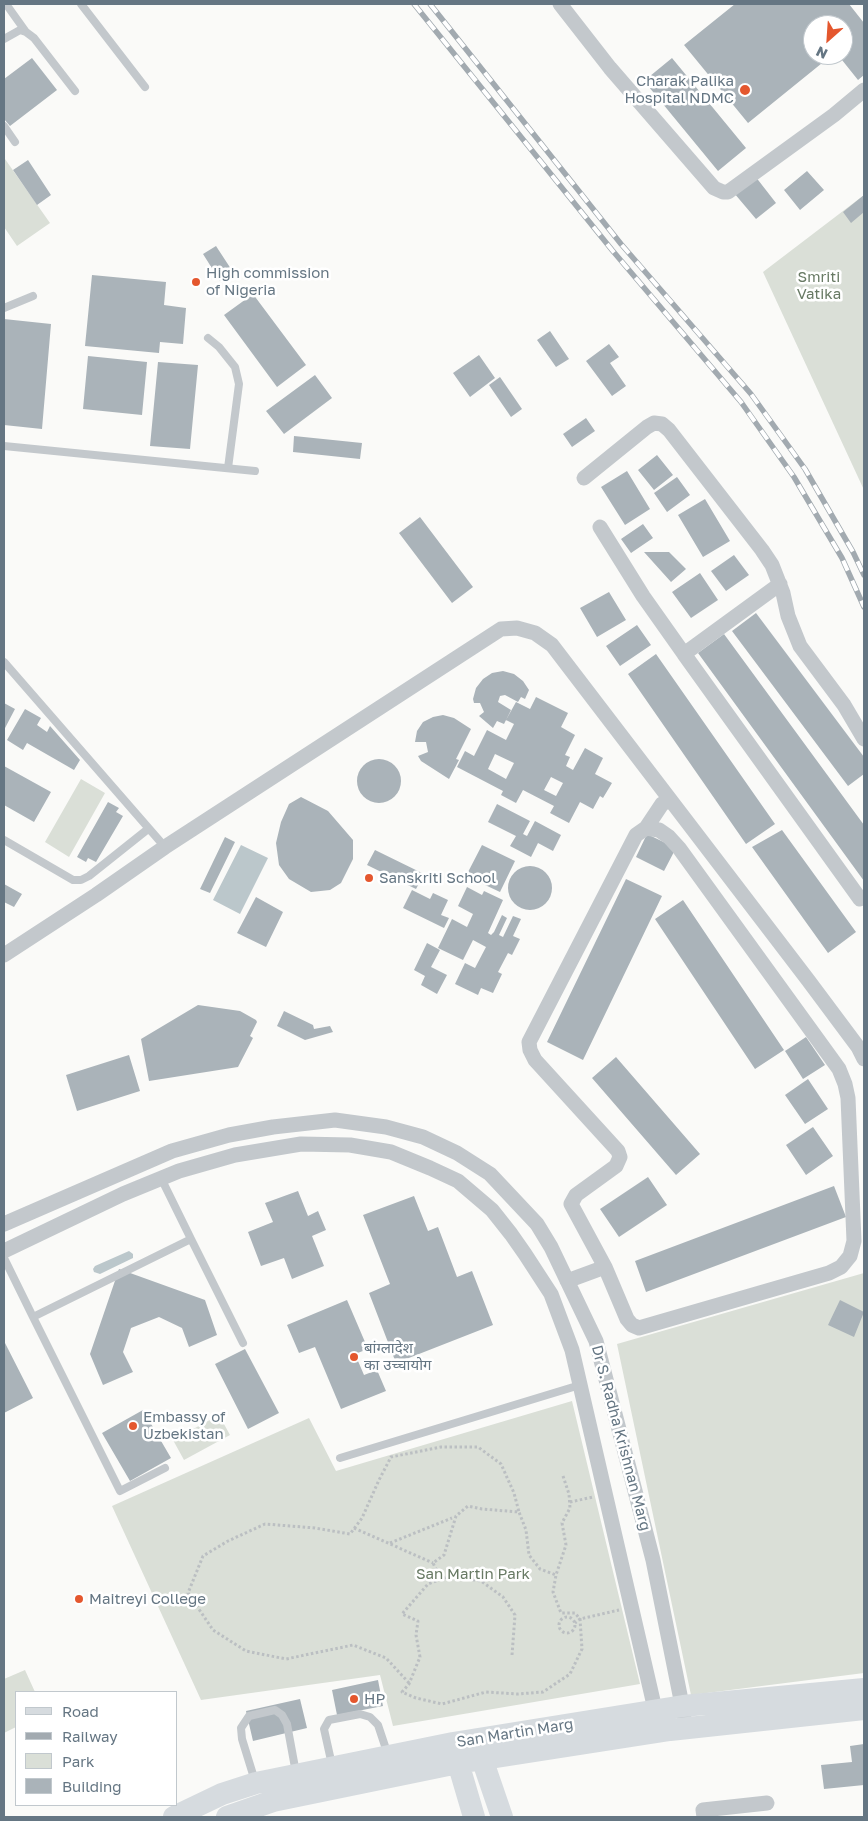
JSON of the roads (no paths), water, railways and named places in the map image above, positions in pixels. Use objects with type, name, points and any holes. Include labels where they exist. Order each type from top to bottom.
[{"type":"street","points":[[560,4],[610,68],[714,188],[728,192],[834,115],[864,90]]},
{"type":"street","points":[[584,478],[647,427],[654,424],[662,424],[669,430],[772,565],[780,584],[788,616],[800,646],[844,705],[857,724],[864,739]]},
{"type":"street","points":[[600,527],[643,596],[863,900]]},
{"type":"street","points":[[684,654],[780,584]]},
{"type":"street","points":[[4,955],[96,895],[165,846],[501,629],[517,628],[535,633],[552,645],[808,980],[858,1047],[864,1059]]},
{"type":"street","points":[[646,828],[659,830],[679,848],[839,1069],[848,1098],[854,1241],[850,1256],[842,1267],[829,1273],[639,1328],[632,1325],[627,1319],[605,1266],[571,1204],[576,1195],[616,1166],[620,1157],[618,1151],[535,1060],[530,1050],[529,1042],[636,835],[646,828],[662,804],[670,800]]},
{"type":"street","name":"Dr S. Radha Krishnan Marg","points":[[4,1224],[172,1151],[273,1127],[335,1120],[386,1127],[423,1138],[457,1153],[490,1174],[537,1224],[551,1247],[596,1341],[653,1560],[686,1728]]},
{"type":"street","points":[[379,1150],[386,1127]]},
{"type":"street","name":"Dr S. Radha Krishnan Marg","points":[[4,1251],[123,1194],[161,1178],[235,1156],[301,1144],[350,1145],[391,1152],[458,1181],[492,1210],[511,1234],[551,1294],[572,1350],[658,1721]]},
{"type":"street","points":[[172,1151],[179,1172]]},
{"type":"street","points":[[567,1281],[605,1266]]},
{"type":"street","points":[[572,1350],[596,1341]]},
{"type":"street","name":"San Martin Marg","points":[[227,1817],[273,1801],[455,1753],[658,1721],[683,1706],[864,1689]]},
{"type":"street","name":"San Martin Marg","points":[[658,1721],[686,1728],[864,1709]]},
{"type":"street","points":[[479,1749],[502,1817]]},
{"type":"street","points":[[455,1753],[474,1817]]},
{"type":"street","name":"San Martin Marg","points":[[174,1817],[222,1794],[256,1782],[388,1756],[455,1753]]},
{"type":"street","points":[[704,1817],[703,1810],[767,1803]]},
{"type":"lane","points":[[6,4],[26,32],[34,38],[75,91]]},
{"type":"lane","points":[[81,4],[145,87]]},
{"type":"lane","points":[[4,38],[20,30],[26,32]]},
{"type":"lane","points":[[4,126],[15,142]]},
{"type":"lane","points":[[4,308],[33,296]]},
{"type":"lane","points":[[208,338],[219,346],[235,367],[239,384],[228,468]]},
{"type":"lane","points":[[4,446],[255,471]]},
{"type":"lane","points":[[4,662],[148,829],[165,846]]},
{"type":"lane","points":[[4,840],[73,880],[81,880],[89,876],[148,829]]},
{"type":"lane","points":[[161,1178],[242,1343]]},
{"type":"lane","points":[[33,1317],[191,1239]]},
{"type":"lane","points":[[4,1258],[120,1491],[165,1468]]},
{"type":"lane","points":[[340,1458],[580,1385]]},
{"type":"lane","points":[[256,1782],[242,1739],[242,1728],[249,1716],[275,1710],[282,1715],[287,1724],[297,1774]]},
{"type":"lane","points":[[333,1767],[324,1729],[329,1720],[360,1714],[370,1717],[378,1725],[388,1756]]},
{"type":"railway","points":[[414,4],[612,250],[741,402],[794,477],[842,558],[864,607]]},
{"type":"railway","points":[[430,4],[621,244],[751,394],[805,469],[853,552],[864,575]]},
{"type":"place","name":"Charak Palika Hospital NDMC","points":[[745,90]]},
{"type":"place","name":"High commission of Nigeria","points":[[196,282]]},
{"type":"place","name":"Sanskriti School","points":[[369,878]]},
{"type":"place","name":"बांग्लादेश का उच्चायोग","points":[[354,1357]]},
{"type":"place","name":"Embassy of Uzbekistan","points":[[133,1426]]},
{"type":"place","name":"Maitreyi College","points":[[79,1599]]},
{"type":"place","name":"HP","points":[[354,1699]]},
{"type":"park label","name":"Smriti Vatika","points":[[819,286]]},
{"type":"park label","name":"San Martin Park","points":[[473,1574]]}]
